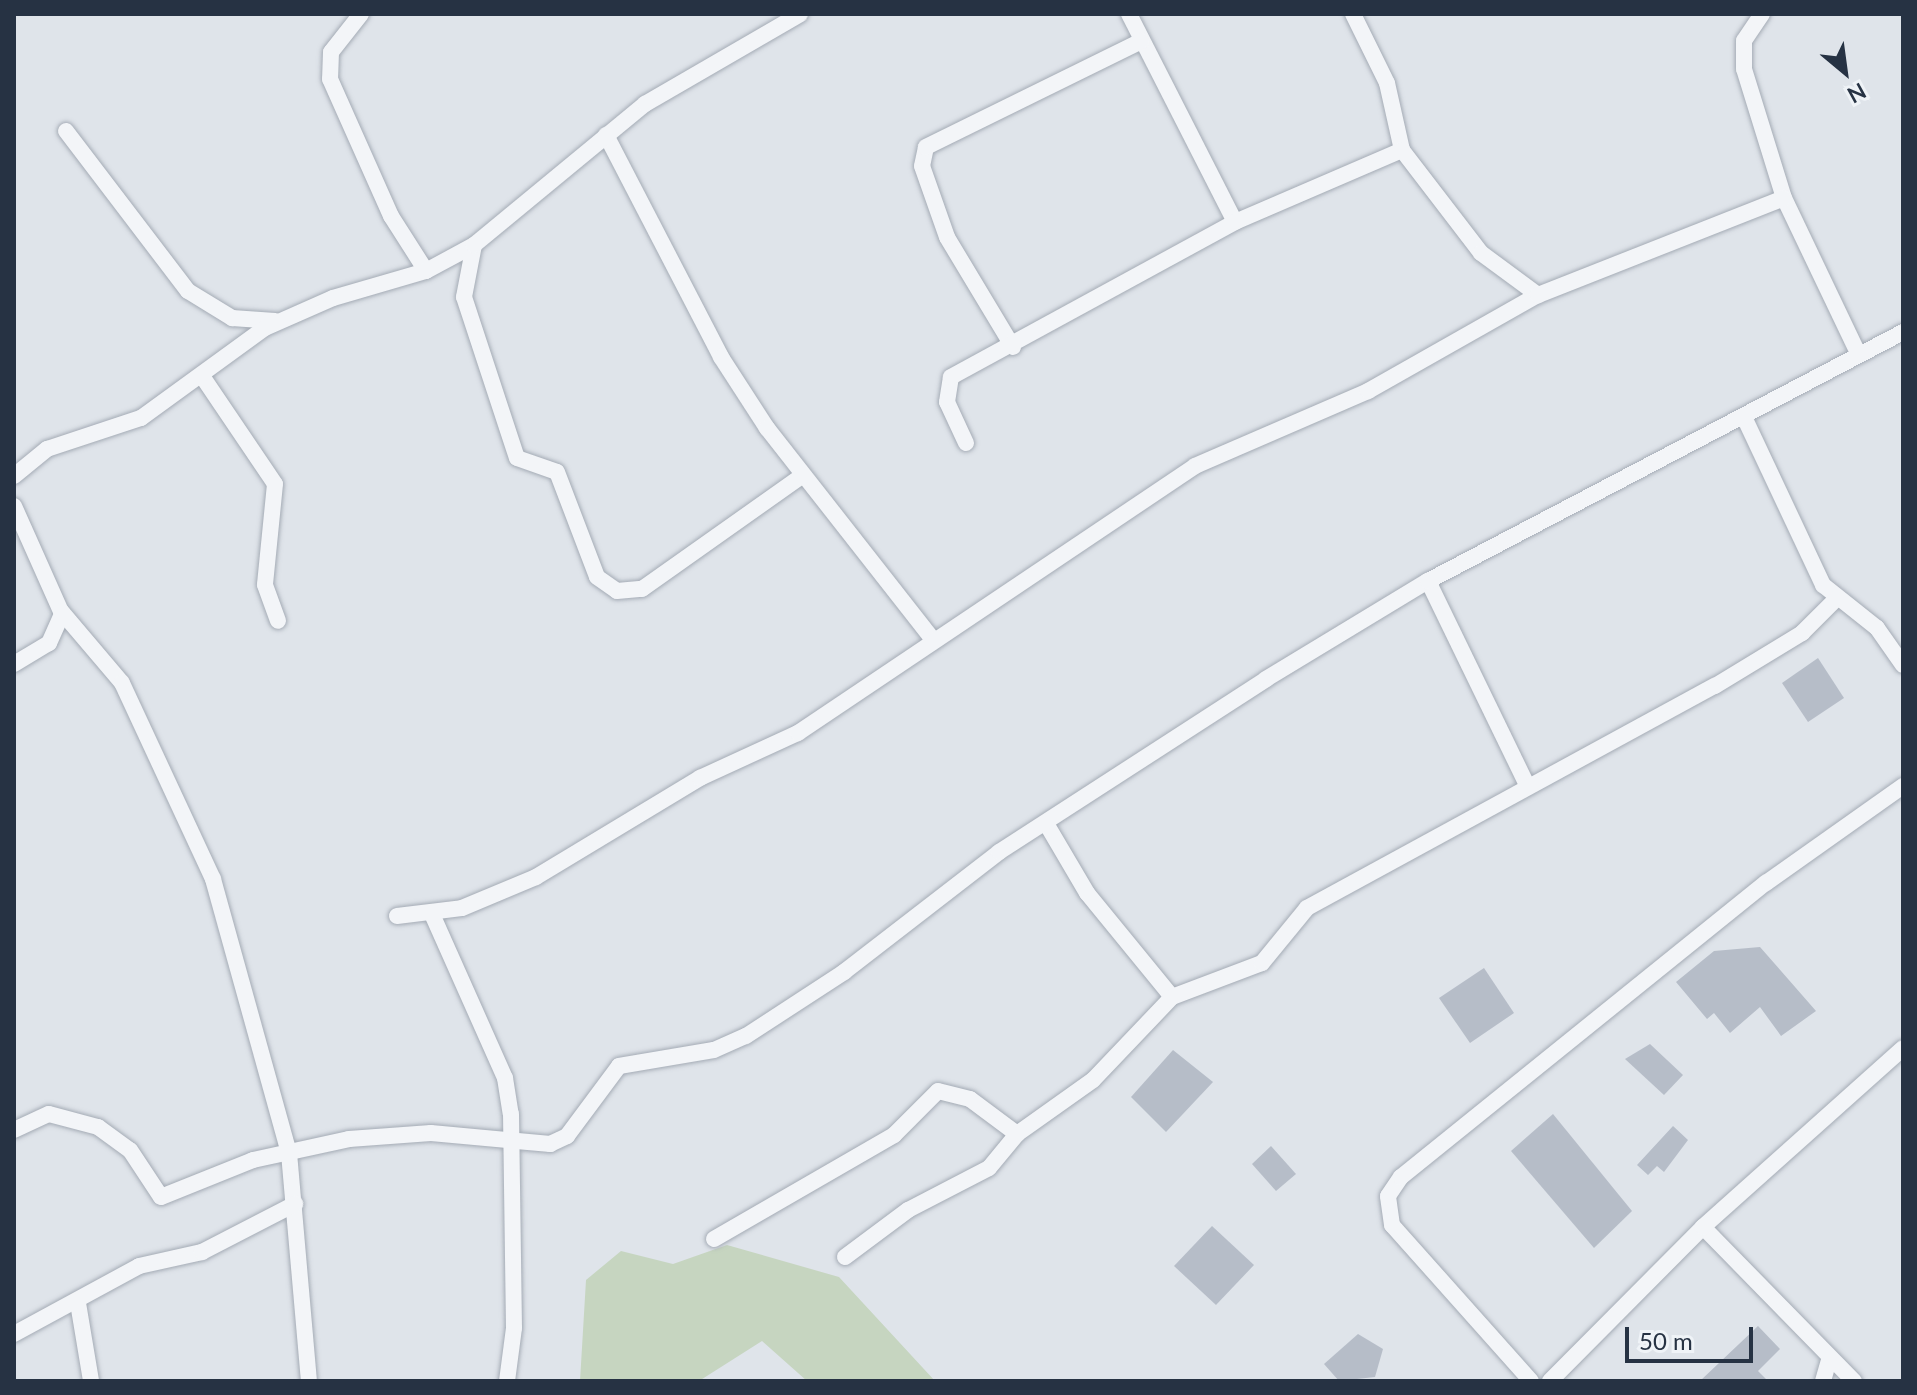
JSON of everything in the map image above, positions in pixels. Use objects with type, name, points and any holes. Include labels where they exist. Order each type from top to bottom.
[{"type":"street","points":[[361,14],[331,52],[327,70],[391,216],[426,271]]},
{"type":"street","points":[[14,476],[47,449],[127,424],[202,376],[219,356],[281,321],[426,271],[474,245],[674,83],[800,14]]},
{"type":"street","points":[[1129,14],[1235,222]]},
{"type":"street","points":[[1353,14],[1387,83],[1402,150],[1481,253],[1538,295]]},
{"type":"street","points":[[1762,14],[1742,55],[1784,198],[1857,351]]},
{"type":"street","points":[[1013,347],[947,237],[922,166],[926,147],[1141,41]]},
{"type":"street","points":[[66,131],[188,291],[232,318],[281,321]]},
{"type":"street","points":[[606,135],[721,357],[803,475],[933,640]]},
{"type":"street","points":[[966,443],[947,402],[947,383],[1235,222],[1402,150]]},
{"type":"street","points":[[397,916],[432,914],[536,877],[700,778],[798,733],[1195,466],[1368,391],[1538,295],[1784,198]]},
{"type":"street","points":[[474,245],[464,297],[517,458],[557,472],[597,577],[617,591],[642,589],[803,475]]},
{"type":"street","points":[[14,1130],[66,1114],[98,1127],[130,1150],[161,1197],[289,1153],[431,1133],[550,1144],[567,1136],[628,1061],[714,1050],[746,1036],[844,972],[965,875],[1428,581],[1744,417],[1857,351],[1903,332]]},
{"type":"street","points":[[202,376],[275,484],[265,585],[278,621]]},
{"type":"street","points":[[1744,417],[1809,561],[1836,599],[1877,628],[1903,665]]},
{"type":"street","points":[[14,506],[61,611],[122,683],[179,795],[213,879],[289,1153],[309,1381]]},
{"type":"street","points":[[1428,581],[1527,785]]},
{"type":"street","points":[[845,1257],[908,1210],[989,1168],[1017,1134],[1093,1080],[1172,997],[1262,963],[1307,908],[1527,785],[1715,686],[1802,633],[1836,599]]},
{"type":"street","points":[[14,664],[49,643],[61,611]]},
{"type":"street","points":[[1531,1381],[1392,1225],[1388,1196],[1401,1177],[1766,883],[1903,786]]},
{"type":"street","points":[[1047,825],[1087,893],[1172,997]]},
{"type":"street","points":[[432,914],[505,1078],[514,1143],[507,1381]]},
{"type":"street","points":[[1550,1381],[1703,1227],[1900,1056]]},
{"type":"street","points":[[714,1239],[894,1135],[938,1091],[962,1095],[1017,1134]]},
{"type":"street","points":[[14,1334],[78,1303],[139,1266],[202,1252],[295,1204]]},
{"type":"street","points":[[1703,1227],[1829,1360],[1854,1381]]},
{"type":"street","points":[[78,1303],[91,1381]]},
{"type":"street","points":[[1823,1381],[1829,1360]]},
{"type":"green space","points":[[727,1245],[839,1277],[935,1381],[807,1381],[762,1341],[699,1381],[580,1381],[586,1280],[621,1251],[673,1264]]},
{"type":"building","points":[[1818,658],[1844,698],[1808,722],[1782,683]]},
{"type":"building","points":[[1760,947],[1816,1011],[1781,1036],[1760,1007],[1730,1033],[1714,1013],[1707,1019],[1676,982],[1714,951]]},
{"type":"building","points":[[1484,968],[1514,1013],[1470,1043],[1439,998]]},
{"type":"building","points":[[1650,1044],[1683,1075],[1664,1095],[1625,1059]]},
{"type":"building","points":[[1173,1050],[1213,1082],[1166,1132],[1131,1097]]},
{"type":"building","points":[[1553,1114],[1632,1211],[1594,1248],[1511,1151]]},
{"type":"building","points":[[1673,1126],[1688,1140],[1664,1172],[1657,1166],[1648,1175],[1637,1165]]},
{"type":"building","points":[[1271,1146],[1296,1174],[1276,1191],[1252,1164]]},
{"type":"building","points":[[1212,1226],[1254,1265],[1216,1305],[1174,1266]]},
{"type":"building","points":[[1758,1326],[1780,1349],[1758,1371],[1768,1381],[1700,1381]]},
{"type":"building","points":[[1358,1334],[1383,1349],[1375,1377],[1339,1381],[1324,1364]]}]
